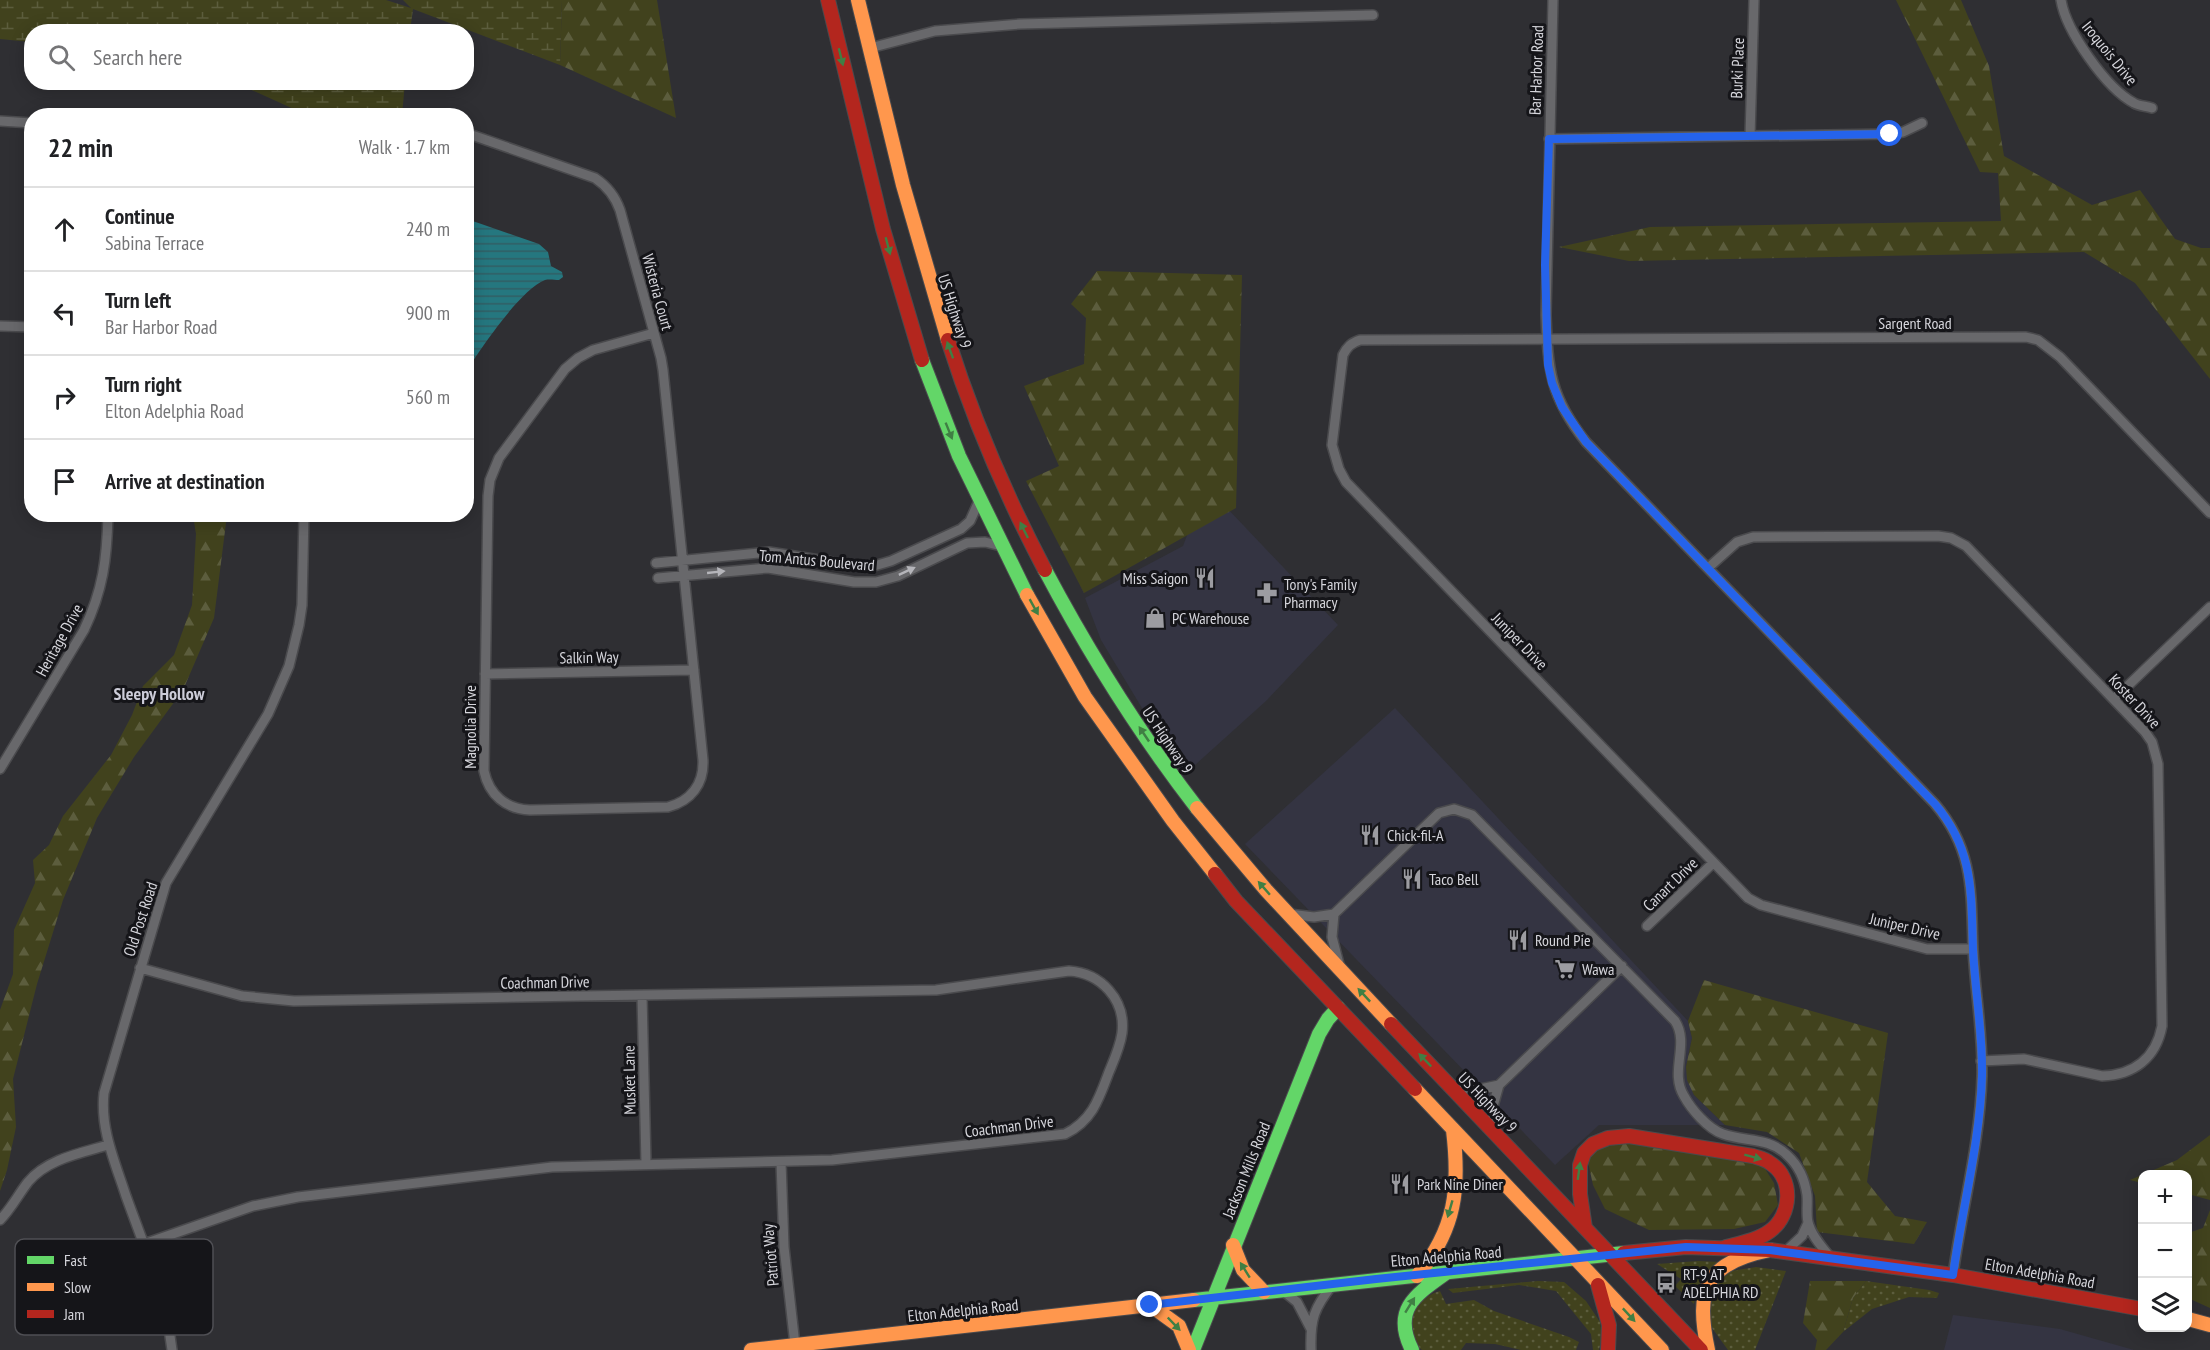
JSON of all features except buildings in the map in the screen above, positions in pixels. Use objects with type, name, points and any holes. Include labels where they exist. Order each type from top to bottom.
[{"type":"main road","points":[[828,0],[900,289],[940,409],[1001,546],[1068,668],[1115,741],[1231,896],[1662,1350]]},
{"type":"main road","name":"US Highway 9","points":[[858,0],[910,215],[945,336],[992,460],[1036,554],[1102,671],[1183,790],[1224,843],[1287,914],[1701,1350]]},
{"type":"main road","name":"Jackson Mills Road","points":[[1191,1350],[1319,1034],[1338,1008]]},
{"type":"main road","points":[[1417,1276],[1432,1258],[1440,1243],[1455,1191],[1457,1168],[1453,1130]]},
{"type":"main road","points":[[1585,1228],[1578,1177],[1584,1154],[1593,1143],[1609,1136],[1629,1136],[1753,1156],[1771,1163],[1784,1176],[1788,1206],[1782,1220],[1769,1231],[1751,1241],[1726,1247]]},
{"type":"main road","points":[[1233,1245],[1246,1275],[1264,1292]]},
{"type":"main road","name":"Elton Adelphia Road","points":[[751,1350],[1333,1284],[1686,1247],[1770,1250],[1830,1257],[1953,1275],[2138,1308]]},
{"type":"main road","points":[[1708,1350],[1702,1311],[1702,1301],[1708,1285],[1728,1263],[1746,1254],[1770,1250]]},
{"type":"main road","points":[[1412,1350],[1407,1342],[1403,1326],[1406,1310],[1418,1294],[1446,1273]]},
{"type":"main road","points":[[1597,1281],[1610,1329],[1611,1338],[1608,1350]]},
{"type":"main road","points":[[1150,1305],[1179,1326],[1191,1350]]},
{"type":"main road","points":[[2192,1321],[2210,1326]]},
{"type":"street","name":"Bar Harbor Road","points":[[1553,0],[1545,265],[1548,365],[1552,383],[1562,407],[1586,442],[1944,814],[1963,849],[1970,874],[1981,1061],[1980,1112],[1953,1275]]},
{"type":"street","name":"Burki Place","points":[[1750,136],[1754,0]]},
{"type":"street","name":"Iroquois Drive","points":[[2061,0],[2066,19],[2076,40],[2118,92],[2134,103],[2152,108]]},
{"type":"street","points":[[870,48],[935,31],[1020,24],[1373,15]]},
{"type":"street","points":[[0,121],[24,122]]},
{"type":"street","points":[[1549,139],[1890,134],[1903,132],[1922,123]]},
{"type":"street","name":"Wisteria Court","points":[[474,136],[587,175],[608,188],[620,210],[665,381],[683,560]]},
{"type":"street","points":[[0,326],[24,327]]},
{"type":"street","name":"Magnolia Drive","points":[[654,333],[593,350],[571,363],[495,465],[490,480],[484,771],[492,792],[509,806],[523,810],[668,807],[688,798],[697,788],[703,775],[704,760],[683,560]]},
{"type":"street","name":"Sargent Road","points":[[1547,339],[2026,337],[2038,340],[2060,357],[2210,513]]},
{"type":"street","name":"Juniper Drive","points":[[1547,339],[1360,340],[1353,343],[1343,356],[1332,445],[1333,453],[1346,482],[1748,898],[1761,905],[1927,949],[1973,949]]},
{"type":"street","name":"Tom Antus Boulevard","points":[[656,563],[769,552],[857,566],[874,566],[891,561],[961,529],[970,521],[979,501]]},
{"type":"street","name":"Heritage Drive","points":[[0,769],[84,630],[94,608],[105,568],[108,522]]},
{"type":"street","name":"Old Post Road","points":[[142,1239],[108,1145],[103,1119],[104,1093],[166,883],[268,714],[289,666],[302,605],[304,522]]},
{"type":"street","name":"Koster Drive","points":[[1708,568],[1737,542],[1753,537],[1938,536],[1951,538],[1966,546],[2114,699],[2152,742],[2157,753],[2162,1026],[2160,1037],[2142,1063],[2114,1076],[2102,1076],[2024,1059],[1981,1061]]},
{"type":"street","name":"Tom Antus Boulevard","points":[[658,578],[768,568],[854,582],[876,582],[898,576],[968,543],[985,542],[1001,546]]},
{"type":"street","points":[[2114,699],[2210,607]]},
{"type":"street","name":"Salkin Way","points":[[485,674],[694,670]]},
{"type":"street","points":[[1287,914],[1314,917],[1334,914],[1434,816],[1444,810],[1459,810],[1472,815],[1678,1025],[1681,1043],[1678,1081],[1688,1103],[1720,1133],[1766,1142],[1787,1155],[1798,1168],[1807,1195],[1808,1223],[1802,1236],[1785,1252]]},
{"type":"street","name":"Canart Drive","points":[[1647,926],[1713,863]]},
{"type":"street","points":[[1334,914],[1332,936],[1340,969]]},
{"type":"street","points":[[1491,1129],[1498,1086],[1622,966]]},
{"type":"street","name":"Coachman Drive","points":[[140,968],[242,996],[294,1001],[936,990],[1069,971],[1084,973],[1098,980],[1118,1003],[1121,1015],[1122,1035],[1098,1100],[1084,1122],[1065,1134],[864,1158],[552,1167],[298,1197],[253,1206],[158,1239]]},
{"type":"street","name":"Musket Lane","points":[[642,996],[646,1163]]},
{"type":"street","points":[[1452,1089],[1480,1089],[1498,1086]]},
{"type":"street","points":[[0,1220],[28,1182],[43,1169],[55,1162],[108,1145]]},
{"type":"street","name":"Patriot Way","points":[[781,1161],[784,1247],[795,1345]]},
{"type":"street","points":[[1808,1223],[1830,1257]]},
{"type":"street","points":[[1311,1350],[1311,1329],[1318,1303],[1333,1284]]},
{"type":"street","points":[[1281,1290],[1297,1302],[1311,1329]]},
{"type":"street","name":"Old Post Road","points":[[169,1335],[172,1350]]},
{"type":"shaded area","points":[[1226,507],[1338,625],[1266,701],[1185,774],[1101,640],[1085,598],[1183,546],[1191,525]]},
{"type":"shaded area","points":[[1395,708],[1688,1021],[1692,1038],[1686,1067],[1694,1095],[1725,1125],[1599,1125],[1555,1165],[1245,844]]},
{"type":"shaded area","points":[[1953,1315],[2060,1329],[2134,1350],[1944,1350]]},
{"type":"green space","points":[[0,0],[386,0],[411,8],[403,0],[562,0],[560,65],[474,32],[474,24],[452,24],[413,9],[411,24],[24,24],[24,41],[0,39]]},
{"type":"green space","points":[[562,0],[657,0],[676,118],[560,65]]},
{"type":"green space","points":[[1896,0],[1961,0],[1989,66],[2004,156],[2092,205],[2140,190],[2175,239],[2201,248],[2210,248],[2210,379],[2135,283],[2084,252],[1629,261],[1559,247],[1650,227],[2001,221],[1998,173],[1980,172]]},
{"type":"green space","points":[[252,90],[404,90],[403,108],[291,108]]},
{"type":"green space","points":[[1097,271],[1242,275],[1236,508],[1084,593],[1026,481],[1059,466],[1024,386],[1084,364],[1086,318],[1071,304]]},
{"type":"green space","points":[[194,522],[226,522],[214,618],[183,690],[134,757],[97,818],[63,900],[37,984],[13,1079],[16,1127],[0,1191],[0,1010],[13,974],[14,930],[35,883],[33,860],[49,845],[63,816],[111,755],[132,715],[143,686],[174,655],[192,605],[196,534]]},
{"type":"green space","points":[[1704,980],[1888,1033],[1867,1182],[1895,1216],[1927,1222],[1914,1244],[1817,1232],[1815,1196],[1799,1153],[1767,1132],[1725,1125],[1694,1095],[1687,1080],[1686,1067],[1692,1038],[1688,1021]]},
{"type":"green space","points":[[2210,1135],[2210,1200],[2192,1195],[2192,1170],[2153,1170],[2177,1160]]},
{"type":"green space","points":[[1619,1141],[1762,1164],[1774,1183],[1778,1205],[1765,1222],[1734,1229],[1649,1230],[1605,1209],[1593,1185],[1588,1162],[1594,1151]]},
{"type":"green space","points":[[2210,1210],[2210,1308],[2192,1300],[2192,1232],[2203,1228]]},
{"type":"green space","points":[[1721,1262],[1697,1289],[1694,1304],[1675,1286],[1681,1279],[1657,1264]]},
{"type":"green space","points":[[1756,1267],[1786,1271],[1755,1350],[1728,1350],[1712,1328],[1707,1302],[1715,1283],[1731,1271]]},
{"type":"green space","points":[[1538,1281],[1564,1282],[1586,1301],[1600,1322],[1602,1336],[1599,1350],[1593,1350],[1591,1334],[1556,1291],[1519,1285],[1453,1293],[1448,1289]]},
{"type":"green space","points":[[1810,1281],[1866,1281],[1853,1298],[1843,1332],[1826,1350],[1815,1350],[1817,1340],[1803,1323]]},
{"type":"green space","points":[[1866,1281],[1939,1293],[1937,1298],[1909,1297],[1872,1309],[1843,1332],[1853,1298]]},
{"type":"green space","points":[[1440,1291],[1446,1304],[1474,1300],[1494,1311],[1569,1337],[1579,1342],[1576,1350],[1521,1350],[1495,1344],[1466,1343],[1461,1350],[1422,1350],[1411,1334],[1413,1316],[1423,1300]]},
{"type":"water","points":[[474,221],[539,244],[548,252],[551,266],[562,272],[563,277],[559,280],[545,280],[524,295],[474,360]]},
{"type":"traffic: fast","points":[[922,360],[959,456],[1027,595]]},
{"type":"traffic: fast","points":[[1045,570],[1116,692],[1155,751],[1197,808]]},
{"type":"traffic: fast","points":[[1193,1350],[1319,1034],[1338,1008]]},
{"type":"traffic: fast","points":[[1194,1300],[1624,1253]]},
{"type":"traffic: fast","points":[[1412,1350],[1406,1336],[1406,1314],[1416,1296],[1446,1273]]},
{"type":"traffic: slow","points":[[858,0],[903,185],[948,340]]},
{"type":"traffic: slow","points":[[1027,595],[1085,697],[1173,821],[1215,874]]},
{"type":"traffic: slow","points":[[1197,808],[1266,890],[1391,1024]]},
{"type":"traffic: slow","points":[[1415,1089],[1662,1350]]},
{"type":"traffic: slow","points":[[1417,1276],[1440,1242],[1452,1207],[1456,1171],[1453,1130]]},
{"type":"traffic: slow","points":[[1233,1245],[1243,1270],[1264,1292]]},
{"type":"traffic: slow","points":[[1708,1350],[1703,1310],[1710,1282],[1718,1271],[1731,1263],[1770,1250]]},
{"type":"traffic: slow","points":[[751,1350],[1194,1300]]},
{"type":"traffic: slow","points":[[1150,1305],[1179,1326],[1189,1350]]},
{"type":"traffic: slow","points":[[2192,1320],[2210,1325]]},
{"type":"traffic: jam","points":[[828,0],[883,229],[922,360]]},
{"type":"traffic: jam","points":[[948,340],[991,457],[1045,570]]},
{"type":"traffic: jam","points":[[1215,874],[1236,901],[1415,1089]]},
{"type":"traffic: jam","points":[[1391,1024],[1701,1350]]},
{"type":"traffic: jam","points":[[1585,1228],[1580,1194],[1580,1165],[1584,1153],[1593,1144],[1608,1138],[1629,1136],[1753,1156],[1766,1160],[1778,1170],[1786,1187],[1787,1197],[1783,1216],[1770,1231],[1760,1237],[1726,1247]]},
{"type":"traffic: jam","points":[[1624,1253],[1686,1247],[1770,1250],[1953,1275],[2138,1308]]},
{"type":"traffic: jam","points":[[1598,1285],[1609,1325],[1608,1350]]},
{"type":"place","name":"Miss Saigon","points":[[1205,578]]},
{"type":"place","name":"Tony's Family Pharmacy","points":[[1267,593]]},
{"type":"place","name":"PC Warehouse","points":[[1155,618]]},
{"type":"place","name":"Chick-fil-A","points":[[1370,835]]},
{"type":"place","name":"Taco Bell","points":[[1412,879]]},
{"type":"place","name":"Round Pie","points":[[1518,940]]},
{"type":"place","name":"Wawa","points":[[1565,969]]},
{"type":"place","name":"Park Nine Diner","points":[[1400,1184]]},
{"type":"place","name":"RT-9 AT ADELPHIA RD","points":[[1666,1283]]},
{"type":"district","name":"Sleepy Hollow","points":[[159,693]]},
{"type":"route","points":[[1150,1305],[1686,1247],[1770,1250],[1953,1275],[1980,1112],[1982,1075],[1970,874],[1963,849],[1951,824],[1935,804],[1586,442],[1562,407],[1552,383],[1548,365],[1545,265],[1549,139],[1890,134]]}]
